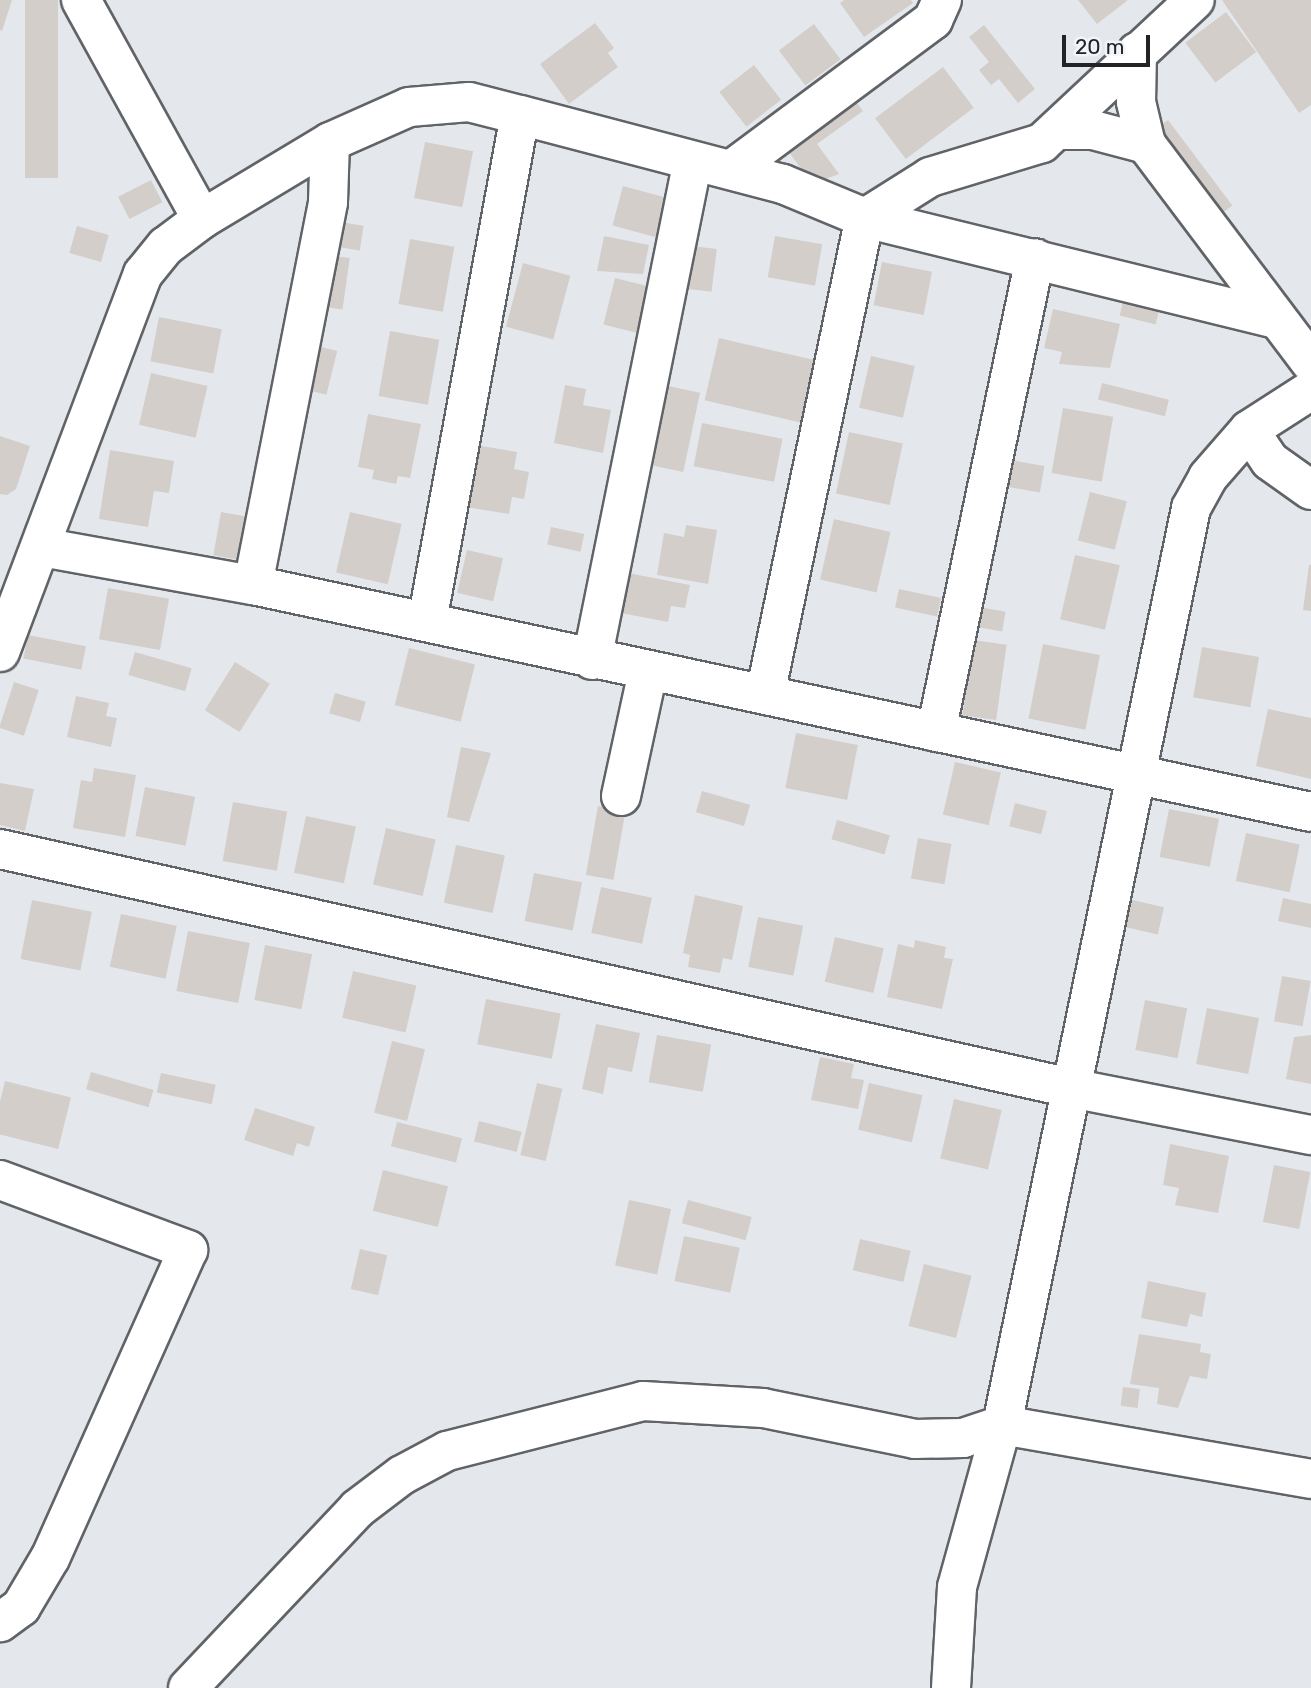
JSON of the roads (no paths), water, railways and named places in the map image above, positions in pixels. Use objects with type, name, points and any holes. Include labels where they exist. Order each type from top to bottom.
[{"type":"street","points":[[81,0],[202,219]]},
{"type":"street","points":[[731,170],[933,20],[942,0]]},
{"type":"street","points":[[765,695],[865,218],[930,177],[1016,154],[1057,130],[1195,0]]},
{"type":"street","points":[[1137,52],[1136,102],[1146,144],[1271,317],[1311,363]]},
{"type":"street","points":[[0,652],[144,274],[166,246],[202,219],[330,142],[409,107],[469,102],[692,165],[731,170],[865,218],[1271,317]]},
{"type":"street","points":[[427,622],[520,115]]},
{"type":"street","points":[[1057,130],[1093,130],[1146,144]]},
{"type":"street","points":[[254,585],[328,202],[330,142]]},
{"type":"street","points":[[592,660],[692,165]]},
{"type":"street","points":[[936,732],[1035,258]]},
{"type":"street","points":[[951,1688],[957,1587],[1002,1425],[1191,508],[1208,477],[1249,430],[1311,390]]},
{"type":"street","points":[[1249,430],[1270,461],[1311,490]]},
{"type":"street","points":[[41,547],[254,585],[592,660],[1311,812]]},
{"type":"street","points":[[621,796],[648,671]]},
{"type":"street","points":[[0,849],[1071,1088],[1311,1135]]},
{"type":"street","points":[[0,1180],[188,1250],[50,1558],[21,1607],[0,1622]]},
{"type":"street","points":[[188,1688],[357,1509],[447,1451],[643,1401],[763,1408],[915,1440],[963,1438],[1002,1425],[1311,1479]]}]
